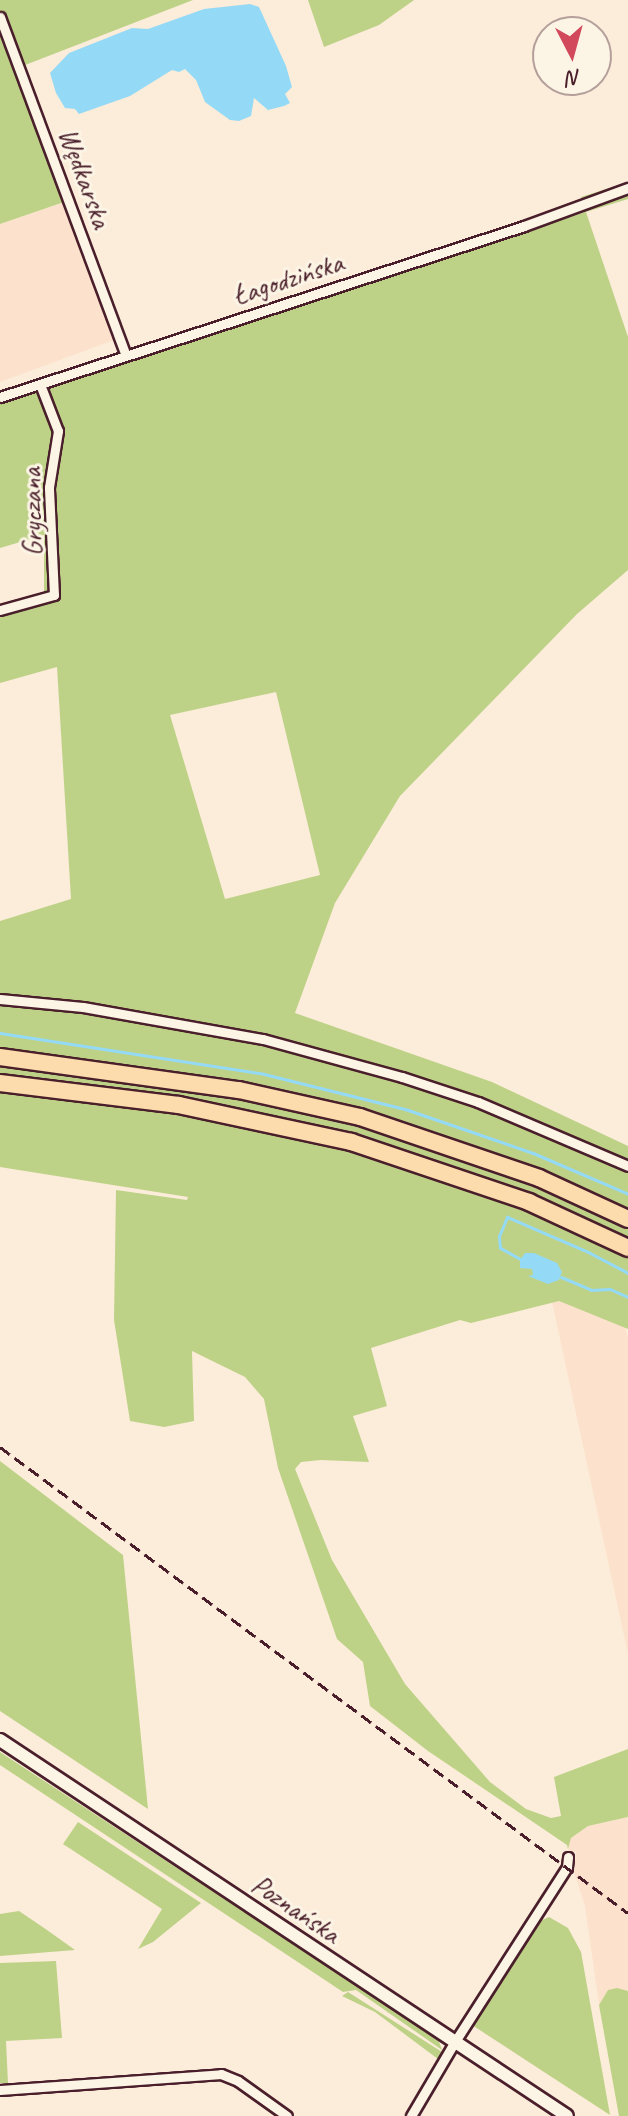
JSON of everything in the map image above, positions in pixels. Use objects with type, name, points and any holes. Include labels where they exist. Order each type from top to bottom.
[{"type":"highway","points":[[0,1057],[197,1083],[360,1117],[539,1178],[628,1219]]},
{"type":"highway","points":[[0,1083],[179,1105],[351,1142],[491,1188],[628,1248]]},
{"type":"main road","name":"Poznańska","points":[[0,1740],[567,2116]]},
{"type":"street","name":"Wędkarska","points":[[0,17],[126,355]]},
{"type":"street","name":"Łagodzińska","points":[[0,397],[524,226],[628,188]]},
{"type":"street","name":"Gryczana","points":[[0,610],[54,595],[49,487],[58,431],[40,384]]},
{"type":"street","points":[[0,999],[110,1011],[263,1039],[402,1077],[478,1102],[628,1166]]},
{"type":"street","points":[[411,2116],[567,1862]]},
{"type":"street","points":[[0,2090],[221,2074],[238,2081],[287,2116]]},
{"type":"shaded area","points":[[65,202],[117,339],[0,382],[0,224]]},
{"type":"shaded area","points":[[559,1301],[625,1327],[628,1338],[628,1654],[552,1302]]},
{"type":"shaded area","points":[[628,1817],[628,2006],[600,2011],[585,1906],[574,1872],[576,1852],[568,1850],[571,1838],[588,1826]]},
{"type":"green space","points":[[0,0],[193,0],[20,67],[70,200],[0,224]]},
{"type":"green space","points":[[308,0],[414,0],[379,25],[324,47]]},
{"type":"green space","points":[[628,182],[628,199],[586,212],[628,337],[628,570],[577,614],[400,796],[335,903],[295,1013],[492,1082],[628,1146],[628,1329],[559,1301],[471,1323],[460,1320],[371,1348],[387,1406],[353,1416],[369,1462],[321,1460],[301,1462],[295,1469],[332,1560],[405,1684],[490,1782],[526,1809],[551,1818],[561,1816],[554,1777],[628,1749],[628,1817],[588,1826],[571,1838],[568,1849],[567,1845],[428,1751],[370,1706],[363,1662],[337,1639],[278,1468],[264,1399],[245,1377],[192,1351],[194,1421],[164,1427],[130,1421],[114,1320],[116,1190],[187,1200],[188,1197],[0,1167],[0,921],[71,899],[57,667],[0,683],[0,617],[44,602],[44,535],[0,548],[0,404],[585,212],[581,197]],"holes":[[[276,692],[320,875],[225,899],[170,715]]]},
{"type":"green space","points":[[0,1461],[123,1555],[148,1809],[0,1711]]},
{"type":"green space","points":[[0,1752],[438,2039],[442,2050],[356,1990],[343,1992],[0,1765]]},
{"type":"green space","points":[[78,1822],[201,1903],[153,1942],[138,1949],[162,1909],[63,1844]]},
{"type":"green space","points":[[19,1911],[75,1950],[0,1956],[0,1914]]},
{"type":"green space","points":[[549,1917],[568,1928],[581,1952],[610,2115],[472,2025],[540,1921]]},
{"type":"green space","points":[[56,1961],[62,2038],[6,2041],[8,2083],[0,2083],[0,1963]]},
{"type":"green space","points":[[617,1988],[628,1991],[628,2116],[619,2116],[599,2005],[608,1990]]},
{"type":"green space","points":[[348,1992],[442,2052],[438,2059],[375,2012],[342,1996]]},
{"type":"water","points":[[250,4],[259,7],[286,66],[292,87],[285,94],[290,103],[284,106],[268,110],[254,98],[251,116],[239,121],[230,120],[205,102],[196,80],[185,69],[179,72],[172,70],[130,96],[79,114],[75,109],[65,108],[56,93],[50,73],[69,53],[132,28],[148,29],[204,9]]},
{"type":"water","points":[[525,1253],[534,1253],[557,1263],[562,1272],[559,1280],[548,1284],[528,1276],[533,1275],[532,1269],[520,1268],[520,1260]]},
{"type":"waterway","points":[[0,1033],[264,1074],[408,1110],[533,1153],[628,1194]]},
{"type":"waterway","points":[[522,1260],[500,1248],[499,1236],[507,1217],[628,1273]]},
{"type":"waterway","points":[[561,1277],[591,1290],[610,1289],[628,1297]]},
{"type":"railway","points":[[0,1447],[628,1913]]}]
